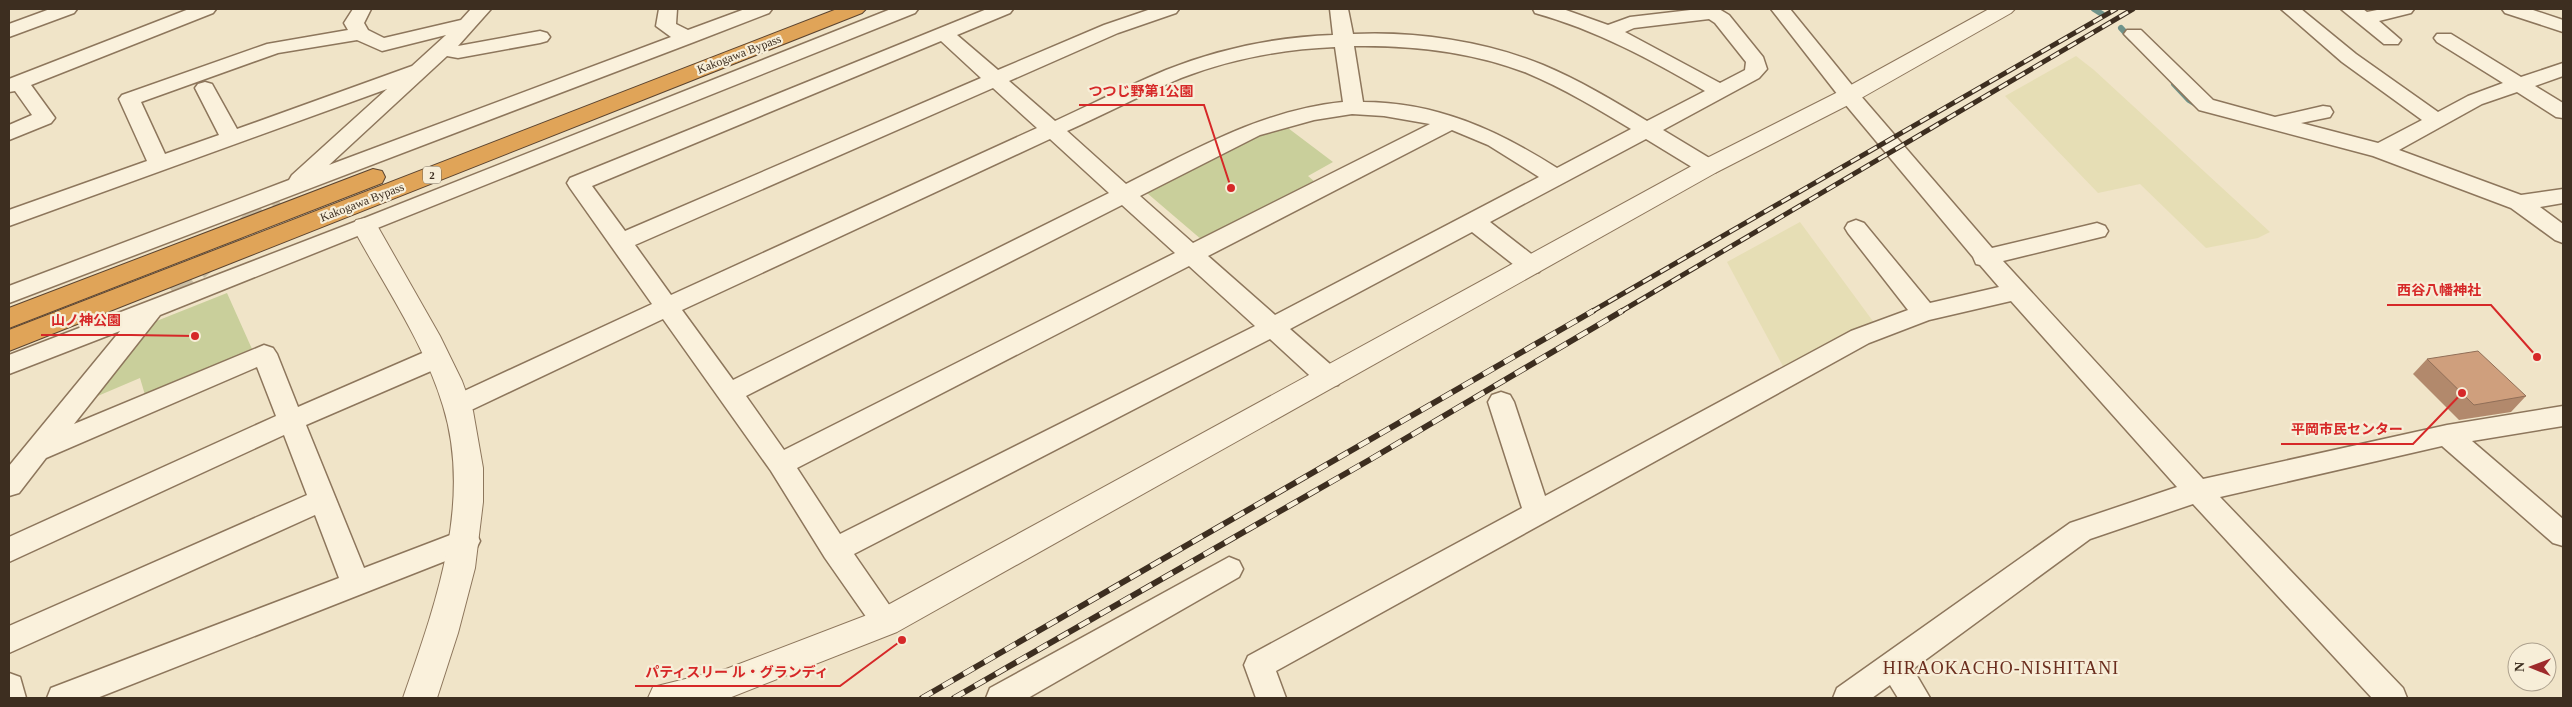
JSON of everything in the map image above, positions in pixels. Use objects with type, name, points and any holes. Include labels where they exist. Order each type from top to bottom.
[{"type":"highway","name":"Kakogawa Bypass","points":[[9,318],[809,9]]},
{"type":"highway","name":"Kakogawa Bypass","points":[[9,341],[855,9]]},
{"type":"street","points":[[9,30],[67,9]]},
{"type":"street","points":[[154,9],[168,24]]},
{"type":"street","points":[[9,133],[44,118],[14,84],[206,9]]},
{"type":"street","points":[[668,9],[666,26],[687,38]]},
{"type":"street","points":[[9,365],[365,226],[908,9]]},
{"type":"street","points":[[886,622],[835,550],[780,464],[578,183],[1003,9]]},
{"type":"street","points":[[620,242],[1111,29],[1169,9]]},
{"type":"street","points":[[1339,9],[1354,108]]},
{"type":"street","points":[[1542,9],[1609,31],[1660,56],[1720,91]]},
{"type":"street","points":[[1780,9],[1848,96],[1984,258],[2198,492],[2392,698]]},
{"type":"street","points":[[664,698],[727,684],[886,622],[1708,167],[1848,96],[2004,9]]},
{"type":"street","points":[[2290,9],[2349,58],[2437,121]]},
{"type":"street","points":[[2358,14],[2404,9]]},
{"type":"street","points":[[2512,9],[2563,26]]},
{"type":"street","points":[[9,296],[284,195],[756,10]]},
{"type":"street","points":[[835,550],[1271,328],[1648,130],[1752,74],[1757,69],[1756,61],[1722,19],[1712,13],[1699,13],[1630,23],[1609,31]]},
{"type":"street","points":[[2358,14],[2391,40]]},
{"type":"street","points":[[284,195],[443,49],[475,17]]},
{"type":"street","points":[[159,164],[129,98],[360,20],[382,45],[475,17]]},
{"type":"street","points":[[945,34],[994,80],[1329,378]]},
{"type":"street","points":[[2134,34],[2206,105],[2380,151],[2519,203],[2563,236]]},
{"type":"street","points":[[443,49],[458,52],[540,37]]},
{"type":"street","points":[[2444,38],[2522,84],[2563,112]]},
{"type":"street","points":[[458,405],[666,307],[1174,74],[1208,62],[1295,42],[1343,39],[1399,40],[1495,56],[1544,74],[1593,98],[1708,167]]},
{"type":"street","points":[[2380,151],[2475,100],[2563,69]]},
{"type":"street","points":[[9,218],[420,70]]},
{"type":"street","points":[[205,88],[230,138]]},
{"type":"street","points":[[730,393],[1125,196],[1252,130],[1302,115],[1354,108],[1401,112],[1449,123],[1488,136],[1556,177]]},
{"type":"street","points":[[2274,123],[2323,112]]},
{"type":"street","points":[[780,464],[1449,123]]},
{"type":"street","points":[[2519,203],[2563,196]]},
{"type":"street","points":[[1473,221],[1531,266]]},
{"type":"street","points":[[365,226],[436,358],[458,405],[470,466],[466,541],[448,613],[420,698]]},
{"type":"street","points":[[1856,228],[1924,313]]},
{"type":"street","points":[[1984,258],[2097,231]]},
{"type":"street","points":[[9,485],[152,309],[172,291]]},
{"type":"street","points":[[1271,698],[1259,665],[1537,513],[1860,337],[1924,313],[2016,292]]},
{"type":"street","points":[[36,451],[264,354],[356,583]]},
{"type":"street","points":[[9,550],[290,421],[436,358]]},
{"type":"street","points":[[1501,402],[1537,513]]},
{"type":"street","points":[[1848,698],[2080,531],[2198,492],[2447,435],[2563,416]]},
{"type":"street","points":[[2447,435],[2563,535]]},
{"type":"street","points":[[9,640],[322,500]]},
{"type":"street","points":[[62,698],[466,541]]},
{"type":"street","points":[[1001,698],[1229,569]]},
{"type":"street","points":[[1893,665],[1915,698]]},
{"type":"street","points":[[9,687],[11,698]]},
{"type":"shaded area","points":[[2076,56],[2094,70],[2270,232],[2258,238],[2206,248],[2140,184],[2098,193],[2005,96]]},
{"type":"shaded area","points":[[1800,222],[1875,324],[1785,370],[1727,262]]},
{"type":"green space","points":[[1284,125],[1333,162],[1308,176],[1315,182],[1202,240],[1147,193],[1259,133]]},
{"type":"green space","points":[[227,293],[252,349],[145,395],[140,378],[93,398],[154,322]]},
{"type":"building","points":[[2478,351],[2526,396],[2474,405],[2427,359]]},
{"type":"waterway","points":[[2094,9],[2102,14]]},
{"type":"waterway","points":[[2121,28],[2131,39]]},
{"type":"waterway","points":[[2174,84],[2189,100],[2199,106]]},
{"type":"tunnel","points":[[172,291],[278,200]]},
{"type":"railway","points":[[1591,312],[2116,9]]},
{"type":"railway","points":[[1620,312],[2133,9]]},
{"type":"railway","points":[[922,698],[1593,311]]},
{"type":"railway","points":[[954,698],[1371,459],[1622,311]]},
{"type":"place","name":"つつじ野第1公園","points":[[1231,188]]},
{"type":"place","name":"山ノ神公園","points":[[195,336]]},
{"type":"place","name":"西谷八幡神社","points":[[2537,357]]},
{"type":"place","name":"平岡市民センター","points":[[2462,393]]},
{"type":"place","name":"パティスリー ル・グランディ","points":[[902,640]]},
{"type":"district","name":"HIRAOKACHO-NISHITANI","points":[[2001,668]]}]
